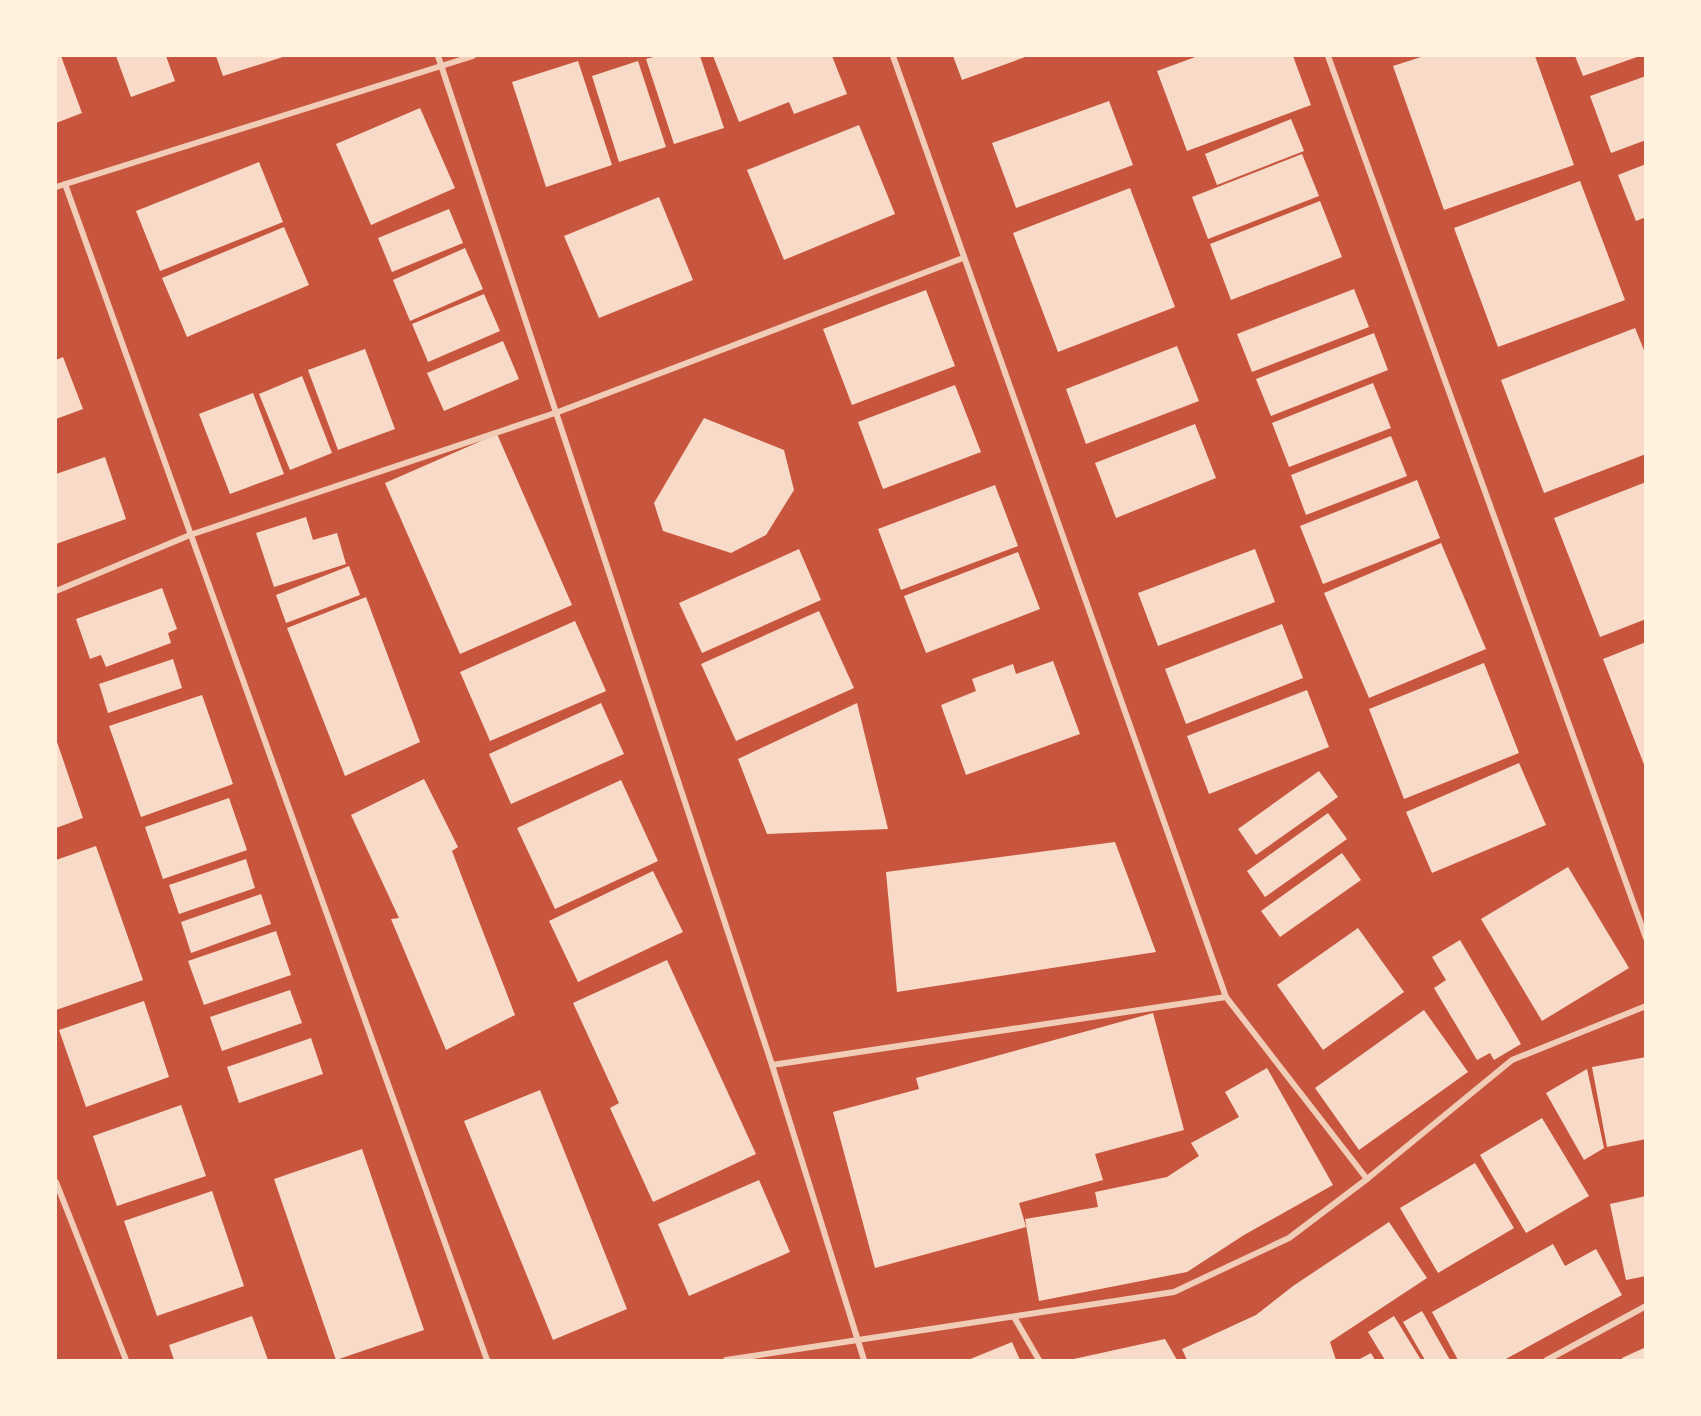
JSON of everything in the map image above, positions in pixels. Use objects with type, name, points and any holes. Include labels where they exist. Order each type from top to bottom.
[{"type":"street","points":[[438,56],[558,412],[772,1065],[864,1360]]},
{"type":"street","points":[[56,187],[473,56]]},
{"type":"street","points":[[893,56],[1226,997],[1368,1179]]},
{"type":"street","points":[[1328,56],[1646,938]]},
{"type":"street","points":[[65,183],[487,1360]]},
{"type":"street","points":[[56,591],[190,535],[558,412],[963,258]]},
{"type":"street","points":[[772,1065],[1226,997]]},
{"type":"street","points":[[726,1360],[1174,1292],[1289,1239],[1368,1179],[1512,1060],[1646,1006]]},
{"type":"street","points":[[56,1182],[126,1360]]},
{"type":"street","points":[[1547,1360],[1646,1306]]},
{"type":"street","points":[[1014,1317],[1039,1360]]},
{"type":"building","points":[[56,56],[61,56],[82,113],[56,123]]},
{"type":"building","points":[[116,56],[166,56],[175,81],[131,97]]},
{"type":"building","points":[[216,56],[286,56],[223,76]]},
{"type":"building","points":[[657,56],[700,56],[724,128],[674,144],[646,59]]},
{"type":"building","points":[[713,56],[832,56],[847,94],[794,114],[789,102],[739,122]]},
{"type":"building","points":[[953,56],[1028,56],[962,80]]},
{"type":"building","points":[[1198,56],[1293,56],[1311,105],[1187,151],[1157,71]]},
{"type":"building","points":[[1424,56],[1535,56],[1574,165],[1444,210],[1393,66]]},
{"type":"building","points":[[1575,56],[1640,56],[1583,76]]},
{"type":"building","points":[[578,61],[612,165],[546,187],[512,82]]},
{"type":"building","points":[[638,61],[666,147],[619,162],[592,76]]},
{"type":"building","points":[[1646,76],[1646,140],[1611,153],[1590,96]]},
{"type":"building","points":[[1109,101],[1133,165],[1016,208],[992,143]]},
{"type":"building","points":[[420,108],[455,188],[371,225],[336,144]]},
{"type":"building","points":[[1291,119],[1304,151],[1217,185],[1205,154]]},
{"type":"building","points":[[859,125],[895,214],[784,260],[747,170]]},
{"type":"building","points":[[1302,154],[1319,196],[1208,239],[1192,197]]},
{"type":"building","points":[[259,162],[283,222],[160,271],[136,211]]},
{"type":"building","points":[[1646,164],[1646,217],[1636,221],[1618,175]]},
{"type":"building","points":[[1580,181],[1625,300],[1498,347],[1454,228]]},
{"type":"building","points":[[1130,188],[1175,307],[1058,352],[1013,233]]},
{"type":"building","points":[[659,197],[693,280],[599,318],[564,236]]},
{"type":"building","points":[[1320,201],[1342,257],[1231,300],[1210,244]]},
{"type":"building","points":[[449,209],[463,243],[392,272],[378,238]]},
{"type":"building","points":[[284,227],[309,285],[187,337],[162,278]]},
{"type":"building","points":[[465,248],[483,289],[410,321],[393,280]]},
{"type":"building","points":[[1354,289],[1369,327],[1252,372],[1237,334]]},
{"type":"building","points":[[926,290],[955,366],[852,405],[823,329]]},
{"type":"building","points":[[484,294],[500,331],[428,362],[412,324]]},
{"type":"building","points":[[1635,328],[1646,355],[1646,454],[1544,493],[1501,380]]},
{"type":"building","points":[[1374,333],[1388,370],[1271,416],[1256,379]]},
{"type":"building","points":[[503,341],[519,379],[444,411],[427,373]]},
{"type":"building","points":[[1177,346],[1199,401],[1086,444],[1066,389]]},
{"type":"building","points":[[365,349],[395,429],[338,450],[308,370]]},
{"type":"building","points":[[63,357],[83,409],[56,419],[56,360]]},
{"type":"building","points":[[302,376],[332,453],[290,470],[259,394]]},
{"type":"building","points":[[1373,383],[1391,428],[1289,467],[1272,423]]},
{"type":"building","points":[[955,385],[981,452],[883,489],[858,422]]},
{"type":"building","points":[[253,393],[284,474],[230,494],[199,414]]},
{"type":"building","points":[[704,418],[784,450],[794,490],[766,535],[731,553],[663,531],[654,503]]},
{"type":"building","points":[[1195,424],[1216,478],[1116,518],[1095,463]]},
{"type":"building","points":[[497,434],[572,605],[460,654],[385,483]]},
{"type":"building","points":[[1391,436],[1407,476],[1306,515],[1291,475]]},
{"type":"building","points":[[105,457],[126,519],[56,544],[56,474]]},
{"type":"building","points":[[1417,480],[1440,538],[1323,584],[1300,526]]},
{"type":"building","points":[[1646,482],[1646,619],[1600,637],[1554,518]]},
{"type":"building","points":[[995,485],[1018,546],[901,590],[878,529]]},
{"type":"building","points":[[306,517],[313,540],[337,533],[346,564],[274,587],[256,533]]},
{"type":"building","points":[[1441,543],[1486,649],[1369,698],[1324,593]]},
{"type":"building","points":[[799,549],[821,600],[702,653],[679,603]]},
{"type":"building","points":[[1255,549],[1275,602],[1158,646],[1138,593]]},
{"type":"building","points":[[1018,552],[1040,609],[926,653],[904,596]]},
{"type":"building","points":[[349,566],[360,595],[286,623],[276,595]]},
{"type":"building","points":[[162,588],[177,629],[168,633],[171,643],[106,667],[101,655],[90,659],[76,619]]},
{"type":"building","points":[[366,597],[420,742],[345,776],[287,628]]},
{"type":"building","points":[[819,611],[854,688],[736,741],[701,664]]},
{"type":"building","points":[[575,621],[606,691],[490,741],[460,672]]},
{"type":"building","points":[[1282,624],[1303,678],[1186,724],[1165,669]]},
{"type":"building","points":[[1646,642],[1646,767],[1645,767],[1603,659]]},
{"type":"building","points":[[173,659],[182,688],[108,713],[99,684]]},
{"type":"building","points":[[1053,661],[1080,734],[966,775],[941,705],[976,691],[972,679],[1013,664],[1016,674]]},
{"type":"building","points":[[1484,663],[1519,753],[1404,799],[1369,709]]},
{"type":"building","points":[[1307,690],[1329,747],[1209,794],[1187,736]]},
{"type":"building","points":[[202,695],[233,784],[141,817],[109,726]]},
{"type":"building","points":[[601,703],[624,754],[511,804],[489,754]]},
{"type":"building","points":[[857,703],[888,829],[767,834],[738,759]]},
{"type":"building","points":[[56,739],[83,818],[56,828]]},
{"type":"building","points":[[1519,763],[1546,825],[1432,873],[1406,812]]},
{"type":"building","points":[[1319,771],[1338,797],[1256,855],[1238,829]]},
{"type":"building","points":[[424,779],[458,847],[452,851],[515,1015],[446,1050],[391,919],[399,918],[351,815]]},
{"type":"building","points":[[621,780],[658,861],[555,909],[517,828]]},
{"type":"building","points":[[229,798],[247,850],[163,879],[145,827]]},
{"type":"building","points":[[1328,813],[1347,839],[1265,897],[1247,871]]},
{"type":"building","points":[[1115,842],[1156,952],[897,992],[886,872]]},
{"type":"building","points":[[96,846],[143,980],[56,1010],[56,860]]},
{"type":"building","points":[[1342,853],[1361,880],[1280,937],[1261,911]]},
{"type":"building","points":[[246,859],[255,888],[179,914],[169,885]]},
{"type":"building","points":[[1568,867],[1629,968],[1542,1021],[1481,919]]},
{"type":"building","points":[[653,871],[683,932],[578,982],[549,921]]},
{"type":"building","points":[[261,894],[271,924],[191,953],[181,922]]},
{"type":"building","points":[[1358,928],[1404,992],[1323,1050],[1277,985]]},
{"type":"building","points":[[276,931],[291,975],[204,1005],[188,961]]},
{"type":"building","points":[[1460,940],[1521,1044],[1494,1060],[1490,1053],[1477,1060],[1434,988],[1446,980],[1432,957]]},
{"type":"building","points":[[667,960],[756,1154],[653,1202],[610,1108],[619,1103],[573,1003]]},
{"type":"building","points":[[290,990],[302,1023],[222,1051],[210,1017]]},
{"type":"building","points":[[144,1001],[169,1077],[86,1107],[59,1030]]},
{"type":"building","points":[[1424,1010],[1468,1072],[1359,1150],[1315,1088]]},
{"type":"building","points":[[1153,1013],[1184,1130],[1095,1154],[1103,1180],[1019,1203],[1026,1227],[875,1268],[833,1112],[919,1089],[916,1078]]},
{"type":"building","points":[[311,1038],[323,1074],[239,1103],[227,1067]]},
{"type":"building","points":[[1646,1057],[1646,1139],[1607,1147],[1592,1067]]},
{"type":"building","points":[[1267,1068],[1333,1185],[1244,1235],[1187,1272],[1039,1301],[1025,1219],[1098,1207],[1095,1192],[1167,1177],[1199,1156],[1191,1143],[1239,1117],[1225,1092]]},
{"type":"building","points":[[1587,1069],[1604,1148],[1584,1160],[1546,1093]]},
{"type":"building","points":[[540,1090],[627,1309],[553,1340],[464,1121]]},
{"type":"building","points":[[181,1105],[206,1176],[117,1206],[93,1136]]},
{"type":"building","points":[[1542,1118],[1589,1196],[1526,1233],[1480,1155]]},
{"type":"building","points":[[362,1149],[424,1330],[336,1360],[274,1179]]},
{"type":"building","points":[[1475,1163],[1514,1228],[1438,1273],[1400,1208]]},
{"type":"building","points":[[759,1180],[790,1252],[689,1296],[658,1224]]},
{"type":"building","points":[[212,1191],[244,1286],[157,1316],[124,1221]]},
{"type":"building","points":[[1646,1196],[1646,1276],[1626,1280],[1610,1204]]},
{"type":"building","points":[[1389,1222],[1427,1278],[1330,1342],[1336,1360],[1187,1360],[1182,1349],[1256,1315],[1293,1286]]},
{"type":"building","points":[[1553,1244],[1565,1266],[1596,1249],[1622,1295],[1504,1360],[1458,1360],[1432,1312]]},
{"type":"building","points":[[1422,1311],[1450,1360],[1425,1360],[1403,1322]]},
{"type":"building","points":[[252,1316],[268,1360],[174,1360],[169,1345]]},
{"type":"building","points":[[1394,1316],[1421,1360],[1385,1360],[1368,1332]]},
{"type":"building","points":[[1165,1339],[1177,1360],[1069,1360]]},
{"type":"building","points":[[1012,1342],[1020,1360],[968,1360]]},
{"type":"building","points":[[1646,1347],[1646,1360],[1623,1360],[1622,1358]]},
{"type":"building","points":[[1371,1353],[1375,1360],[1358,1360]]}]
